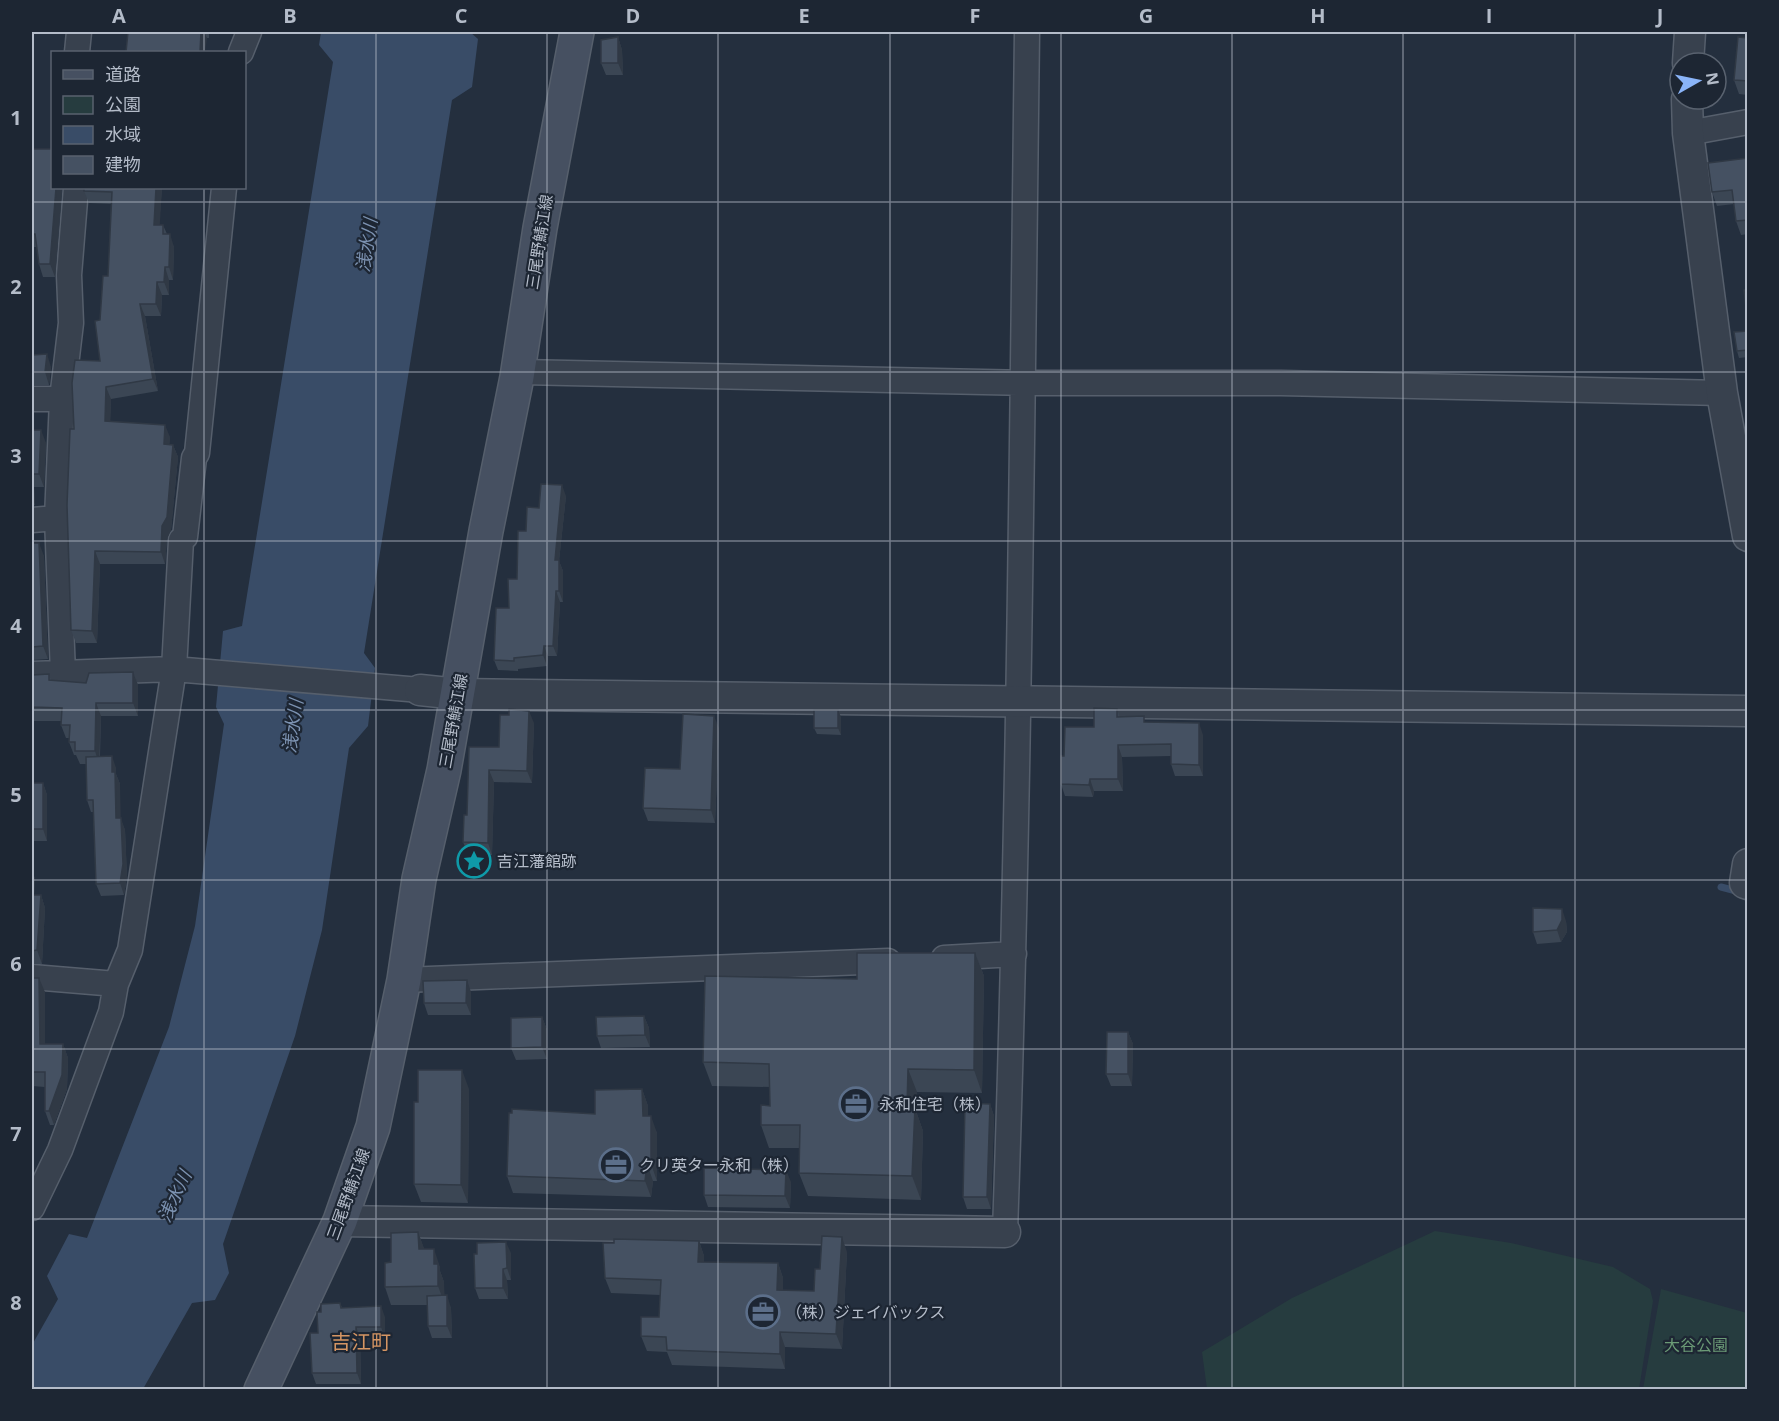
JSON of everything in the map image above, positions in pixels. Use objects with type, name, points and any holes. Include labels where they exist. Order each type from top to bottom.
[{"type":"main road","name":"三尾野鯖江線","points":[[261,1389],[340,1221],[373,1127],[404,980],[418,879],[458,694],[486,531],[517,377],[540,228],[577,32]]},
{"type":"street","points":[[77,51],[79,32]]},
{"type":"street","points":[[241,51],[249,32]]},
{"type":"street","points":[[340,1221],[1005,1232],[1014,954],[1017,703],[1025,382],[1027,32]]},
{"type":"street","points":[[1689,51],[1690,32]]},
{"type":"street","points":[[1687,111],[1688,133],[1722,393],[1748,536]]},
{"type":"street","points":[[1688,133],[1748,122]]},
{"type":"street","points":[[63,675],[57,518],[62,399],[71,323],[69,276],[76,189]]},
{"type":"street","points":[[32,1208],[60,1150],[111,1012],[116,984],[130,950],[174,669],[181,540],[185,537],[194,458],[197,453],[224,189]]},
{"type":"street","points":[[517,377],[521,372],[1025,382],[1281,382],[1722,393]]},
{"type":"street","points":[[32,399],[62,399]]},
{"type":"street","points":[[32,520],[57,518]]},
{"type":"street","points":[[32,674],[63,675],[174,669],[458,694],[1748,711]]},
{"type":"street","points":[[1748,864],[1745,883],[1748,884]]},
{"type":"street","points":[[404,980],[1014,954]]},
{"type":"street","points":[[32,977],[116,984]]},
{"type":"green space","points":[[1435,1231],[1511,1243],[1613,1267],[1650,1289],[1653,1301],[1639,1389],[1207,1389],[1202,1352],[1292,1298]]},
{"type":"green space","name":"大谷公園","points":[[1661,1289],[1747,1313],[1747,1389],[1643,1389]]},
{"type":"water","name":"浅水川","points":[[321,32],[470,32],[478,39],[472,87],[452,100],[364,653],[375,668],[368,726],[349,748],[322,930],[295,1036],[223,1244],[229,1273],[215,1300],[192,1303],[143,1389],[32,1390],[32,1345],[58,1299],[47,1276],[69,1234],[87,1238],[169,1027],[195,926],[224,724],[216,707],[223,631],[242,626],[333,62],[319,45]]},
{"type":"building","points":[[128,32],[201,32],[200,51],[126,51]]},
{"type":"building","points":[[618,37],[618,63],[601,63],[601,40]]},
{"type":"building","points":[[1738,37],[1748,38],[1748,81],[1734,80]]},
{"type":"building","points":[[32,149],[51,149],[51,189],[56,189],[50,264],[39,264],[35,234],[32,234]]},
{"type":"building","points":[[1748,158],[1748,220],[1736,221],[1732,190],[1712,192],[1708,163]]},
{"type":"building","points":[[84,189],[156,189],[154,225],[163,225],[163,234],[170,234],[169,267],[165,267],[164,282],[157,282],[156,304],[140,304],[153,379],[106,387],[105,421],[165,425],[164,444],[173,445],[167,517],[162,526],[161,552],[95,551],[92,631],[71,630],[67,505],[70,429],[74,429],[72,383],[75,360],[100,361],[95,321],[100,320],[103,276],[108,276],[112,192],[84,191]]},
{"type":"building","points":[[1748,289],[1748,308],[1746,308],[1744,290]]},
{"type":"building","points":[[1748,331],[1748,350],[1737,351],[1734,332]]},
{"type":"building","points":[[47,354],[45,372],[32,372],[32,355]]},
{"type":"building","points":[[32,430],[41,430],[39,474],[32,474]]},
{"type":"building","points":[[541,484],[562,485],[555,560],[559,560],[559,591],[556,591],[553,646],[544,646],[543,655],[514,658],[514,661],[494,660],[496,608],[509,608],[508,579],[517,579],[518,531],[526,531],[527,507],[539,508]]},
{"type":"building","points":[[32,543],[39,543],[43,646],[32,647]]},
{"type":"building","points":[[133,672],[133,703],[96,703],[95,751],[75,751],[75,742],[69,742],[70,725],[61,725],[62,708],[32,707],[32,675],[49,674],[49,680],[86,683],[89,673]]},
{"type":"building","points":[[1094,708],[1117,709],[1117,717],[1144,716],[1144,722],[1199,723],[1199,765],[1171,764],[1171,744],[1118,745],[1118,779],[1090,779],[1089,785],[1061,784],[1061,756],[1064,756],[1065,727],[1094,727]]},
{"type":"building","points":[[509,709],[529,711],[527,771],[489,770],[488,843],[463,842],[464,815],[467,815],[469,747],[499,747],[500,715],[509,715]]},
{"type":"building","points":[[814,710],[838,710],[838,728],[814,728]]},
{"type":"building","points":[[683,714],[714,716],[711,810],[643,808],[645,768],[680,769]]},
{"type":"building","points":[[112,756],[112,772],[115,772],[116,818],[121,818],[123,864],[120,883],[96,884],[93,800],[87,800],[86,757]]},
{"type":"building","points":[[32,783],[43,783],[43,829],[32,829]]},
{"type":"building","points":[[32,895],[41,895],[37,950],[32,951]]},
{"type":"building","points":[[1533,908],[1562,909],[1562,920],[1557,930],[1533,932]]},
{"type":"building","points":[[857,953],[975,953],[974,1070],[908,1069],[907,1107],[915,1107],[912,1176],[799,1173],[800,1125],[761,1125],[761,1105],[770,1106],[769,1064],[703,1062],[705,976],[857,979]]},
{"type":"building","points":[[32,978],[39,978],[40,1044],[63,1044],[62,1075],[49,1111],[45,1111],[45,1072],[32,1072]]},
{"type":"building","points":[[467,980],[466,1003],[424,1003],[423,981]]},
{"type":"building","points":[[644,1016],[645,1035],[597,1036],[596,1017]]},
{"type":"building","points":[[542,1017],[542,1047],[511,1048],[511,1018]]},
{"type":"building","points":[[1107,1032],[1128,1032],[1128,1074],[1106,1074]]},
{"type":"building","points":[[418,1070],[462,1070],[461,1185],[414,1184],[414,1102],[418,1102]]},
{"type":"building","points":[[642,1089],[643,1116],[651,1116],[651,1164],[647,1164],[645,1181],[507,1176],[509,1113],[512,1113],[512,1109],[595,1114],[595,1090]]},
{"type":"building","points":[[965,1103],[990,1104],[987,1197],[963,1197]]},
{"type":"building","points":[[704,1168],[786,1170],[785,1196],[704,1195]]},
{"type":"building","points":[[418,1232],[419,1249],[434,1249],[434,1264],[438,1264],[438,1286],[385,1287],[385,1263],[391,1262],[391,1233]]},
{"type":"building","points":[[822,1236],[842,1237],[836,1334],[780,1332],[780,1354],[667,1350],[666,1337],[641,1336],[641,1317],[659,1317],[661,1280],[605,1278],[603,1243],[614,1243],[614,1239],[699,1241],[698,1262],[778,1263],[777,1290],[814,1291],[815,1269],[820,1269]]},
{"type":"building","points":[[506,1242],[507,1268],[503,1269],[503,1288],[475,1288],[474,1254],[477,1254],[477,1243]]},
{"type":"building","points":[[447,1295],[447,1326],[428,1326],[427,1296]]},
{"type":"building","points":[[340,1303],[341,1308],[381,1306],[381,1327],[356,1327],[357,1373],[312,1373],[310,1333],[318,1333],[317,1312],[321,1312],[321,1304]]},
{"type":"waterway","points":[[1721,887],[1740,892]]},
{"type":"place","name":"吉江藩館跡","points":[[474,861]]},
{"type":"place","name":"永和住宅（株）","points":[[856,1104]]},
{"type":"place","name":"クリ英ター永和（株）","points":[[616,1165]]},
{"type":"place","name":"（株）ジェイバックス","points":[[763,1312]]},
{"type":"district","name":"吉江町","points":[[361,1341]]}]
